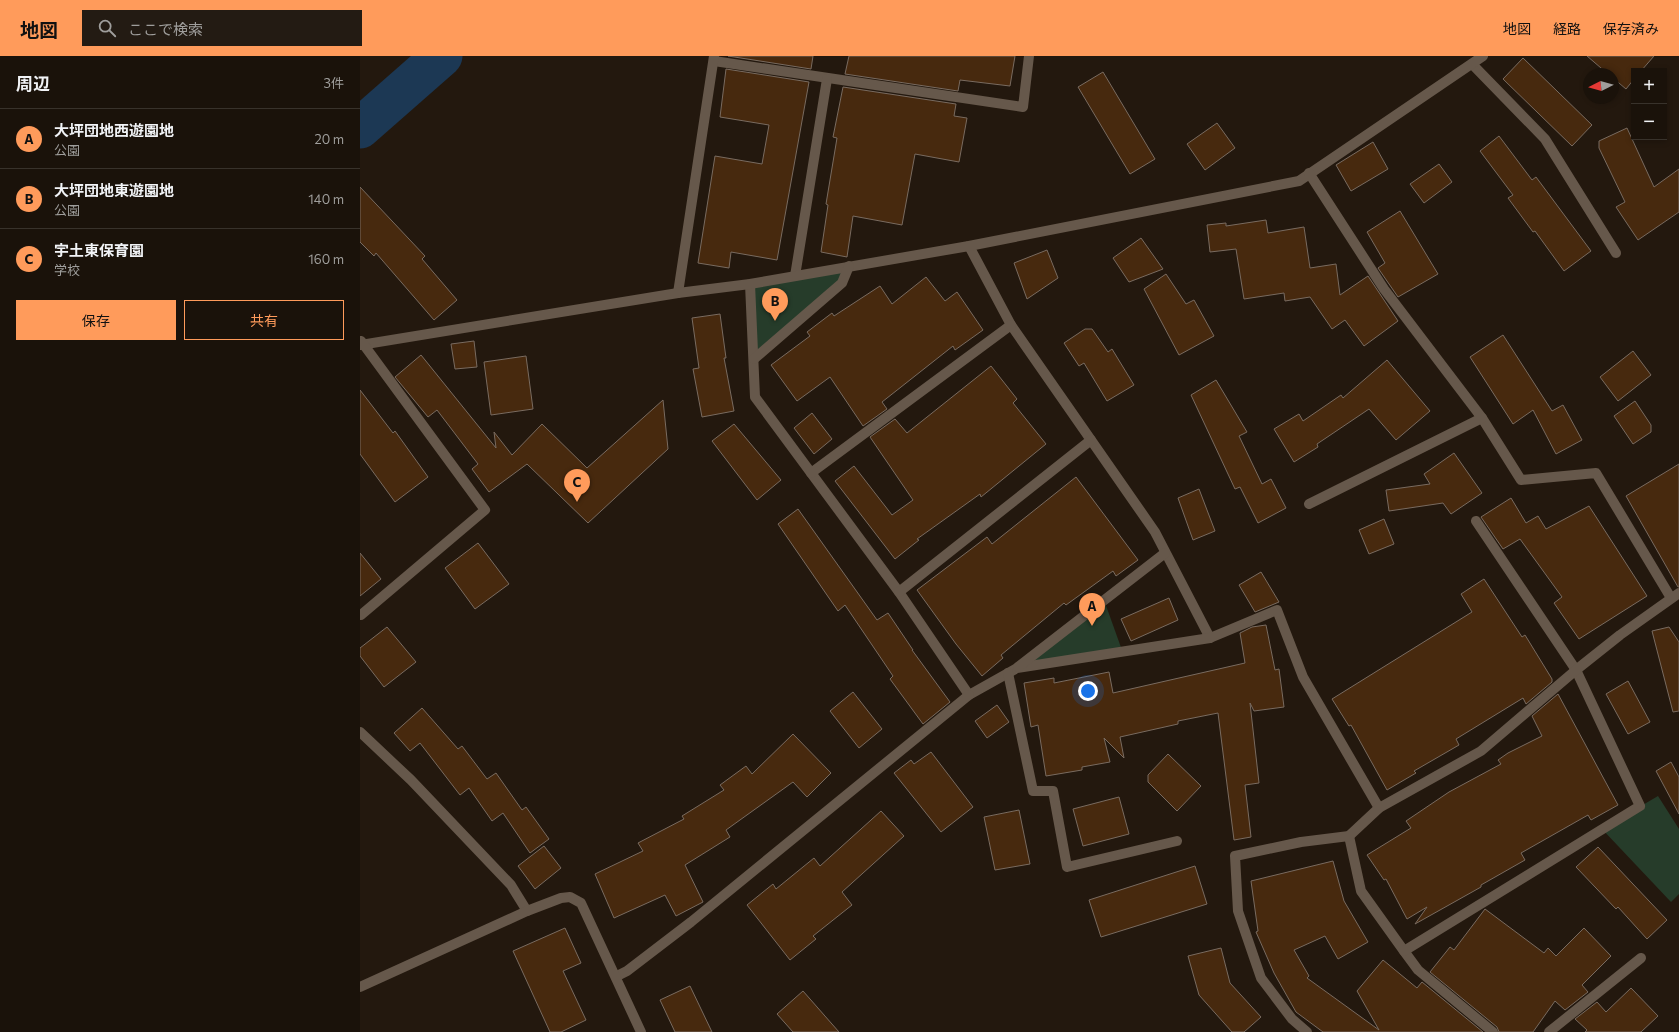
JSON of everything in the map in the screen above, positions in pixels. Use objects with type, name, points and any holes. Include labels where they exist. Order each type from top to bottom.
[{"type":"street","points":[[678,293],[714,59],[827,79],[1023,107],[1029,56]]},
{"type":"street","points":[[361,615],[484,510],[362,343],[678,293],[750,284],[969,246],[1299,180],[1484,56]]},
{"type":"street","points":[[1472,64],[1545,139],[1616,253]]},
{"type":"street","points":[[795,276],[827,79]]},
{"type":"street","points":[[1307,1032],[1292,1019],[1261,978],[1238,911],[1235,856],[1301,842],[1349,836],[1379,808],[1481,751],[1576,670],[1620,635],[1675,596],[1596,474],[1521,480],[1482,418],[1384,289],[1309,173]]},
{"type":"street","points":[[969,246],[1011,325],[1155,532],[1210,638]]},
{"type":"street","points":[[754,359],[842,283],[849,266]]},
{"type":"street","points":[[750,284],[755,397],[899,592],[969,695]]},
{"type":"street","points":[[811,473],[1011,325]]},
{"type":"street","points":[[1308,504],[1482,418]]},
{"type":"street","points":[[899,592],[1091,440]]},
{"type":"street","points":[[1404,951],[1640,806],[1576,670],[1476,521]]},
{"type":"street","points":[[617,976],[628,971],[691,922],[969,695],[1012,670],[1165,553]]},
{"type":"street","points":[[1012,670],[1210,638],[1277,610],[1303,677],[1379,808]]},
{"type":"street","points":[[1012,670],[1033,791],[1053,791],[1067,867],[1178,841]]},
{"type":"street","points":[[360,732],[411,780],[511,885],[527,911]]},
{"type":"street","points":[[1349,836],[1361,891],[1404,951],[1418,970],[1493,1032]]},
{"type":"street","points":[[360,987],[527,911],[562,898],[570,897],[581,903],[617,976],[641,1032]]},
{"type":"street","points":[[1549,1032],[1641,958]]},
{"type":"green space","points":[[849,266],[842,283],[754,359],[750,284]]},
{"type":"green space","points":[[1104,600],[1123,653],[1017,668]]},
{"type":"green space","points":[[1658,796],[1679,829],[1679,894],[1671,902],[1602,829]]},
{"type":"building","points":[[728,56],[813,56],[811,69]]},
{"type":"building","points":[[849,56],[1015,56],[1010,86],[960,80],[958,91],[845,74]]},
{"type":"building","points":[[1587,56],[1654,56],[1644,68],[1631,68],[1631,83],[1626,89],[1619,83],[1619,68],[1601,68]]},
{"type":"building","points":[[1523,58],[1592,125],[1572,146],[1503,79]]},
{"type":"building","points":[[726,69],[809,82],[777,260],[731,252],[729,268],[698,263],[715,156],[762,164],[769,125],[720,117]]},
{"type":"building","points":[[1103,72],[1155,159],[1130,174],[1078,87]]},
{"type":"building","points":[[843,87],[956,104],[954,116],[967,118],[959,162],[915,154],[902,225],[853,216],[847,257],[821,252],[828,205],[826,204],[837,138],[833,137]]},
{"type":"building","points":[[1217,123],[1235,148],[1205,170],[1187,144]]},
{"type":"building","points":[[1627,128],[1631,140],[1632,140],[1654,187],[1679,169],[1679,212],[1638,240],[1616,207],[1625,202],[1599,148],[1599,141]]},
{"type":"building","points":[[1499,136],[1532,180],[1536,177],[1591,251],[1564,271],[1535,231],[1533,232],[1508,198],[1513,195],[1480,151]]},
{"type":"building","points":[[1373,142],[1388,169],[1351,191],[1336,165]]},
{"type":"building","points":[[1439,164],[1452,182],[1424,203],[1410,184]]},
{"type":"building","points":[[360,187],[425,256],[422,259],[457,300],[434,320],[376,253],[374,256],[360,242]]},
{"type":"building","points":[[1400,211],[1438,274],[1398,297],[1378,268],[1385,263],[1367,232]]},
{"type":"building","points":[[1266,220],[1268,233],[1304,227],[1310,268],[1336,264],[1340,295],[1368,276],[1398,321],[1364,346],[1345,320],[1332,329],[1310,297],[1285,301],[1284,293],[1244,299],[1236,249],[1210,252],[1207,225],[1226,223],[1226,226]]},
{"type":"building","points":[[1141,238],[1163,269],[1129,282],[1113,258]]},
{"type":"building","points":[[1047,250],[1058,278],[1027,299],[1014,263]]},
{"type":"building","points":[[1166,274],[1186,304],[1194,300],[1214,336],[1179,355],[1144,289]]},
{"type":"building","points":[[926,277],[945,301],[957,292],[983,330],[955,350],[953,346],[882,402],[887,409],[863,426],[830,377],[797,401],[771,365],[810,336],[807,332],[832,313],[834,316],[880,286],[892,304]]},
{"type":"building","points":[[720,314],[726,358],[724,358],[734,411],[702,417],[693,369],[699,368],[692,318]]},
{"type":"building","points":[[1085,329],[1092,329],[1108,352],[1112,349],[1134,385],[1107,401],[1084,363],[1079,366],[1064,343]]},
{"type":"building","points":[[1503,335],[1552,411],[1563,405],[1582,440],[1556,454],[1533,410],[1513,424],[1470,357]]},
{"type":"building","points":[[474,341],[477,367],[455,369],[451,344]]},
{"type":"building","points":[[1633,351],[1651,375],[1618,401],[1600,377]]},
{"type":"building","points":[[421,355],[496,448],[494,432],[512,455],[542,424],[587,468],[663,400],[668,449],[588,523],[527,464],[489,492],[472,469],[478,464],[437,410],[428,417],[395,377]]},
{"type":"building","points":[[526,356],[533,409],[491,415],[484,362]]},
{"type":"building","points":[[1387,360],[1430,411],[1396,440],[1369,409],[1317,444],[1318,447],[1294,462],[1274,429],[1299,414],[1303,421],[1341,395],[1343,398]]},
{"type":"building","points":[[991,366],[1017,399],[1013,403],[1046,444],[981,497],[980,494],[917,539],[919,540],[895,559],[835,481],[854,466],[892,515],[913,500],[870,437],[895,419],[907,433]]},
{"type":"building","points":[[1216,380],[1247,432],[1239,436],[1262,484],[1271,479],[1286,508],[1258,523],[1240,487],[1235,489],[1191,395]]},
{"type":"building","points":[[360,390],[393,433],[395,431],[428,477],[395,502],[360,454]]},
{"type":"building","points":[[1635,401],[1651,425],[1651,432],[1633,444],[1614,416]]},
{"type":"building","points":[[812,413],[832,439],[814,454],[794,428]]},
{"type":"building","points":[[734,424],[781,480],[757,500],[712,441]]},
{"type":"building","points":[[1454,453],[1482,493],[1451,514],[1443,503],[1389,511],[1386,490],[1430,484],[1424,474]]},
{"type":"building","points":[[1679,464],[1679,587],[1678,587],[1626,496]]},
{"type":"building","points":[[1076,477],[1138,560],[1116,576],[1113,571],[1066,605],[1064,603],[1001,655],[1003,658],[982,676],[956,644],[917,590],[987,537],[992,544]]},
{"type":"building","points":[[1199,489],[1215,531],[1193,540],[1178,498]]},
{"type":"building","points":[[1511,498],[1526,523],[1538,516],[1546,529],[1589,506],[1647,596],[1579,639],[1554,603],[1562,597],[1520,539],[1503,549],[1481,517]]},
{"type":"building","points":[[798,509],[877,620],[888,613],[912,650],[950,702],[923,724],[890,679],[893,676],[845,605],[838,611],[778,524]]},
{"type":"building","points":[[1384,519],[1394,544],[1369,554],[1359,530]]},
{"type":"building","points":[[478,543],[509,584],[475,609],[445,568]]},
{"type":"building","points":[[360,553],[381,579],[360,596]]},
{"type":"building","points":[[1261,572],[1279,602],[1255,612],[1239,585]]},
{"type":"building","points":[[1484,579],[1522,637],[1525,635],[1552,679],[1552,682],[1526,704],[1523,698],[1456,739],[1459,745],[1414,771],[1416,773],[1387,790],[1351,725],[1349,726],[1332,699],[1472,612],[1461,594]]},
{"type":"building","points":[[1169,598],[1178,620],[1131,641],[1121,619]]},
{"type":"building","points":[[1266,625],[1275,670],[1279,669],[1284,707],[1254,711],[1250,703],[1259,783],[1245,785],[1251,837],[1234,840],[1218,713],[1178,721],[1178,724],[1120,737],[1124,758],[1104,738],[1110,762],[1082,767],[1082,770],[1046,776],[1038,725],[1031,727],[1024,683],[1054,678],[1054,683],[1109,672],[1113,693],[1245,663],[1240,633],[1252,627]]},
{"type":"building","points":[[387,627],[416,662],[384,687],[360,656],[360,648]]},
{"type":"building","points":[[1669,627],[1679,642],[1679,711],[1673,712],[1652,631]]},
{"type":"building","points":[[1628,681],[1650,722],[1628,734],[1606,694]]},
{"type":"building","points":[[853,692],[882,729],[859,748],[830,711]]},
{"type":"building","points":[[1558,694],[1618,805],[1591,820],[1588,815],[1521,853],[1525,860],[1481,885],[1481,887],[1415,924],[1427,907],[1407,919],[1386,879],[1384,880],[1367,855],[1411,828],[1406,821],[1449,792],[1501,764],[1498,760],[1508,753],[1542,736],[1532,716]]},
{"type":"building","points":[[997,705],[1009,722],[987,738],[975,721]]},
{"type":"building","points":[[422,708],[458,749],[462,746],[487,779],[496,773],[522,810],[526,807],[549,839],[530,853],[503,813],[492,821],[469,788],[460,795],[420,743],[410,751],[394,733]]},
{"type":"building","points":[[793,734],[831,773],[807,797],[793,782],[726,830],[730,837],[685,865],[703,902],[676,916],[665,895],[614,918],[595,874],[643,851],[638,843],[684,819],[682,816],[724,790],[720,785],[746,766],[752,774]]},
{"type":"building","points":[[931,752],[973,807],[941,832],[894,773],[911,760],[914,764]]},
{"type":"building","points":[[1168,754],[1201,786],[1177,811],[1148,782],[1148,775]]},
{"type":"building","points":[[1671,762],[1679,777],[1679,814],[1656,771]]},
{"type":"building","points":[[1119,797],[1129,834],[1083,846],[1073,809]]},
{"type":"building","points":[[1019,810],[1030,864],[995,870],[984,817]]},
{"type":"building","points":[[881,811],[904,836],[842,892],[852,905],[813,936],[816,939],[790,960],[747,905],[773,884],[776,889],[814,858],[820,866]]},
{"type":"building","points":[[544,846],[561,868],[535,889],[518,866]]},
{"type":"building","points":[[1598,847],[1667,920],[1647,939],[1618,907],[1616,909],[1576,867]]},
{"type":"building","points":[[1333,861],[1344,901],[1368,942],[1338,959],[1325,936],[1294,950],[1309,976],[1307,978],[1379,1030],[1357,991],[1383,960],[1417,988],[1422,982],[1483,1032],[1323,1032],[1296,1012],[1274,973],[1256,932],[1258,931],[1251,881]]},
{"type":"building","points":[[1195,866],[1207,904],[1101,937],[1089,900]]},
{"type":"building","points":[[1485,909],[1544,953],[1548,948],[1556,956],[1584,928],[1611,956],[1582,985],[1588,992],[1565,1010],[1555,1001],[1533,1032],[1499,1032],[1497,1027],[1430,972],[1450,947],[1454,950]]},
{"type":"building","points":[[565,928],[581,963],[563,971],[586,1020],[561,1032],[550,1032],[513,951]]},
{"type":"building","points":[[1221,948],[1230,983],[1261,1017],[1244,1032],[1232,1032],[1199,995],[1188,956]]},
{"type":"building","points":[[690,986],[712,1032],[675,1032],[660,1000]]},
{"type":"building","points":[[1631,988],[1658,1016],[1641,1032],[1585,1032],[1587,1030],[1575,1019],[1597,1002],[1606,1012]]},
{"type":"building","points":[[803,991],[839,1032],[793,1032],[777,1014]]},
{"type":"waterway","points":[[360,128],[442,56]]},
{"type":"place","name":"大坪団地東遊園地","points":[[775,321]]},
{"type":"place","name":"宇土東保育園","points":[[577,502]]},
{"type":"place","name":"大坪団地西遊園地","points":[[1092,626]]}]
